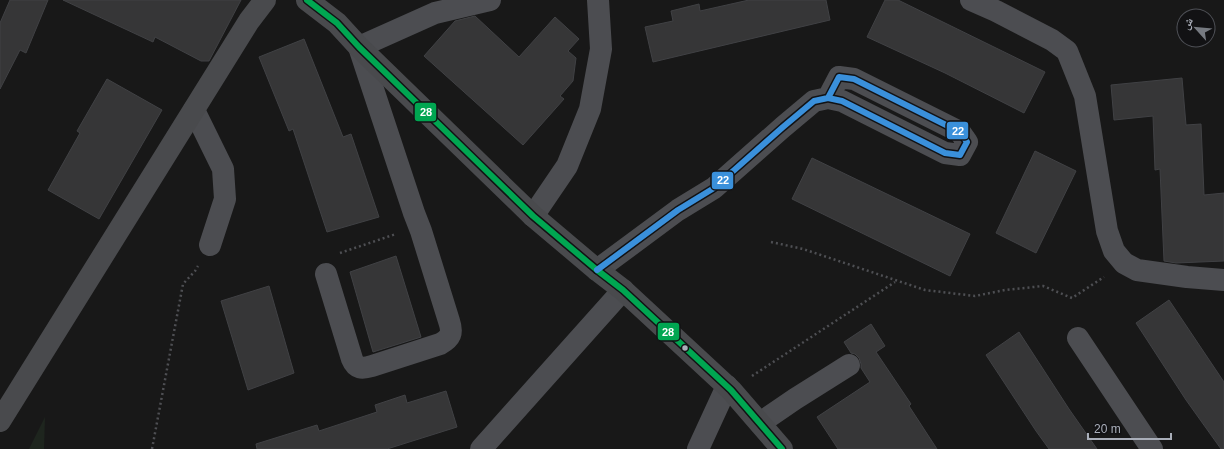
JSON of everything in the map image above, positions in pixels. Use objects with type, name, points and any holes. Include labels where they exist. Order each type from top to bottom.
[{"type":"main road","points":[[244,0],[249,21]]},
{"type":"main road","points":[[0,421],[249,21],[265,0]]},
{"type":"main road","points":[[306,0],[337,23],[359,47],[533,216],[623,290],[729,388],[782,449]]},
{"type":"main road","points":[[330,0],[337,23]]},
{"type":"street","points":[[326,274],[352,359],[357,367],[361,368],[372,366],[440,344],[446,340],[450,334],[451,328],[359,47],[435,13],[490,0]]},
{"type":"street","points":[[533,216],[567,166],[590,109],[601,49],[598,0]]},
{"type":"street","points":[[971,0],[996,11],[1052,40],[1067,51],[1085,96],[1107,231],[1114,251],[1124,263],[1137,270],[1187,277],[1224,280]]},
{"type":"street","points":[[597,270],[678,210],[714,188],[783,126],[814,101],[828,98],[842,101],[945,153],[960,155],[966,142],[960,132],[854,79],[839,77],[828,98]]},
{"type":"street","points":[[194,110],[223,169],[225,199],[210,245]]},
{"type":"street","points":[[481,449],[623,290]]},
{"type":"street","points":[[1078,338],[1152,449]]},
{"type":"street","points":[[760,424],[795,399],[849,365]]},
{"type":"street","points":[[698,449],[729,388]]},
{"type":"path","points":[[339,253],[416,220]]},
{"type":"path","points":[[771,242],[803,249],[896,282],[925,290],[975,296],[1005,290],[1043,286],[1072,298],[1124,263]]},
{"type":"path","points":[[152,449],[183,284],[195,271],[210,245]]},
{"type":"path","points":[[729,388],[896,282]]},
{"type":"shaded area","points":[[45,417],[44,449],[29,449]]},
{"type":"building","points":[[10,0],[48,0],[26,53],[20,50],[0,89],[0,23]]},
{"type":"building","points":[[63,0],[241,0],[209,61],[201,61],[155,37],[153,42]]},
{"type":"building","points":[[749,0],[826,0],[830,20],[653,62],[645,27],[673,21],[671,11],[699,4],[700,11]]},
{"type":"building","points":[[885,0],[898,0],[1045,72],[1024,113],[945,73],[867,37]]},
{"type":"building","points":[[475,16],[519,57],[555,17],[579,39],[568,51],[576,58],[573,81],[560,96],[564,99],[523,145],[424,56],[455,21]]},
{"type":"building","points":[[304,39],[343,137],[351,134],[379,217],[327,232],[293,129],[289,131],[259,57]]},
{"type":"building","points":[[1182,78],[1186,125],[1201,124],[1204,195],[1224,193],[1224,261],[1176,263],[1164,261],[1160,169],[1155,170],[1153,116],[1114,120],[1111,85]]},
{"type":"building","points":[[107,79],[162,110],[99,219],[48,190],[80,133],[77,131]]},
{"type":"building","points":[[1035,151],[1076,171],[1036,253],[996,233]]},
{"type":"building","points":[[812,158],[970,234],[950,276],[792,199]]},
{"type":"building","points":[[396,256],[421,337],[373,352],[350,272]]},
{"type":"building","points":[[269,286],[294,373],[248,390],[221,301]]},
{"type":"building","points":[[1169,300],[1224,382],[1224,449],[1221,449],[1186,400],[1136,323]]},
{"type":"building","points":[[871,324],[885,346],[876,352],[911,404],[909,406],[937,449],[838,449],[817,417],[870,382],[861,368],[859,358],[855,354],[851,353],[844,342]]},
{"type":"building","points":[[1019,332],[1097,449],[1049,449],[1036,431],[986,355]]},
{"type":"building","points":[[446,391],[457,427],[387,449],[257,449],[256,444],[317,425],[319,431],[377,412],[375,405],[405,395],[407,403]]},
{"type":"transit line","name":"28","points":[[307,0],[337,23],[359,47],[533,216],[623,290],[731,390],[782,449]]},
{"type":"transit line","name":"22","points":[[597,270],[678,210],[714,188],[814,101],[828,98],[842,101],[945,153],[960,155],[967,142],[960,132],[854,79],[839,77],[828,98]]}]
